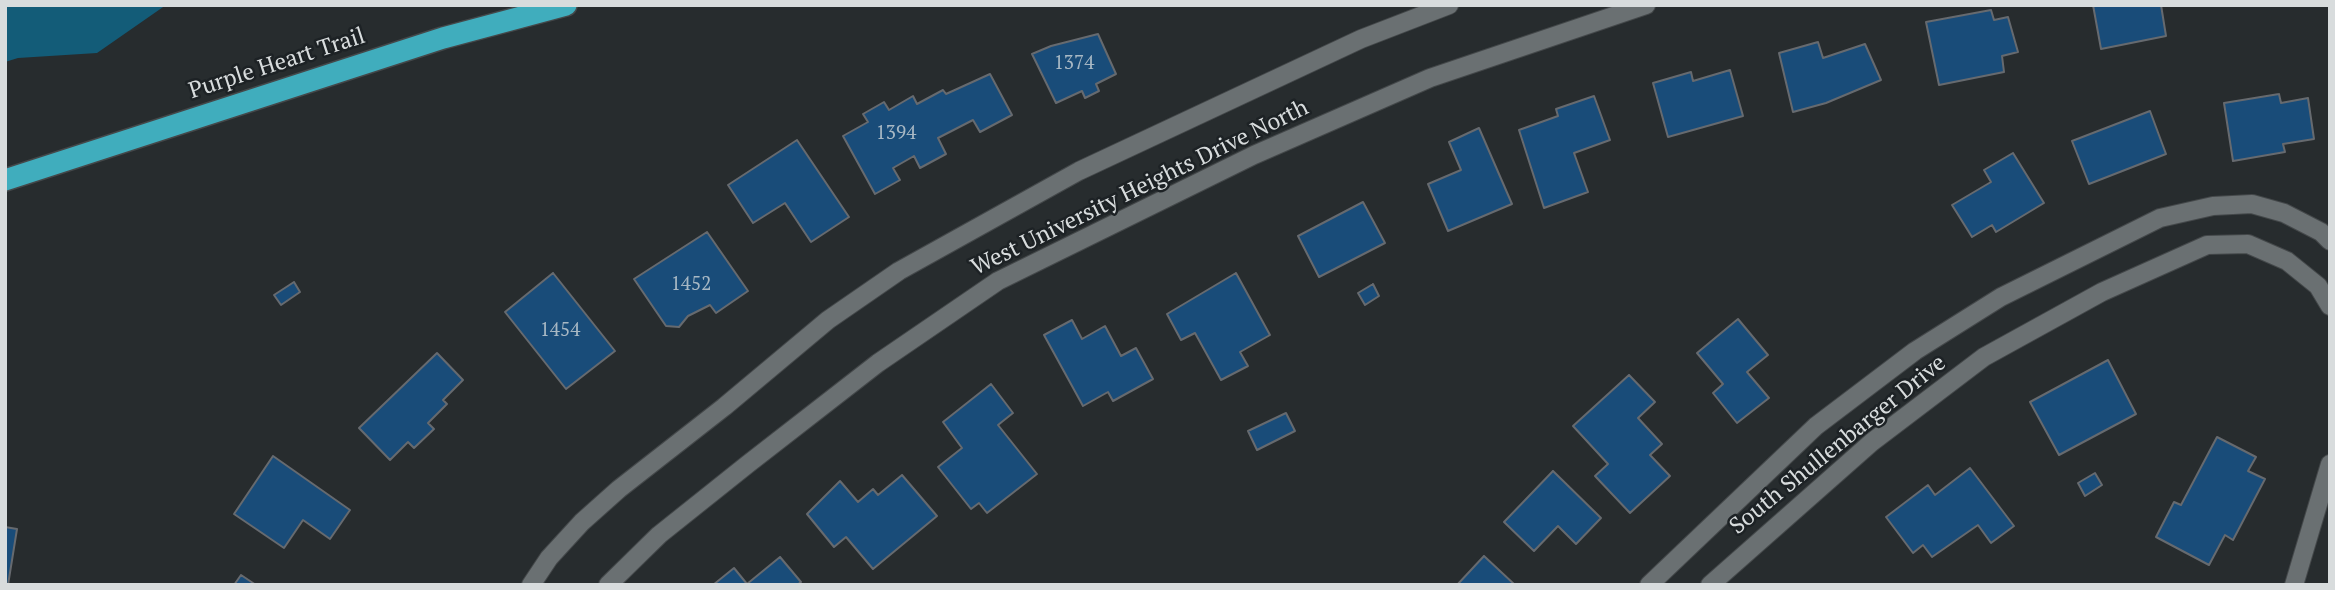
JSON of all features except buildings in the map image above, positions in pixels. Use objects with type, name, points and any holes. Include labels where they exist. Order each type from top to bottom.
[{"type":"highway","name":"Purple Heart Trail","points":[[5,180],[443,38],[566,5]]},
{"type":"street","name":"West University Heights Drive North","points":[[531,585],[565,540],[619,489],[724,407],[828,320],[899,271],[1079,171],[1362,39],[1449,5]]},
{"type":"street","name":"West University Heights Drive North","points":[[608,585],[659,535],[748,464],[878,363],[998,281],[1254,155],[1430,78],[1646,5]]},
{"type":"street","name":"South Shullenbarger Drive","points":[[1649,585],[1816,426],[1915,351],[2001,297],[2160,218],[2213,206],[2252,204],[2273,210],[2321,232],[2330,241]]},
{"type":"street","name":"South Shullenbarger Drive","points":[[1710,585],[1872,442],[1984,357],[2114,286],[2207,245],[2248,244],[2287,261],[2318,286],[2330,306]]},
{"type":"street","points":[[2294,585],[2330,464]]},
{"type":"shaded area","points":[[5,5],[166,5],[97,53],[18,58],[5,62]]}]
